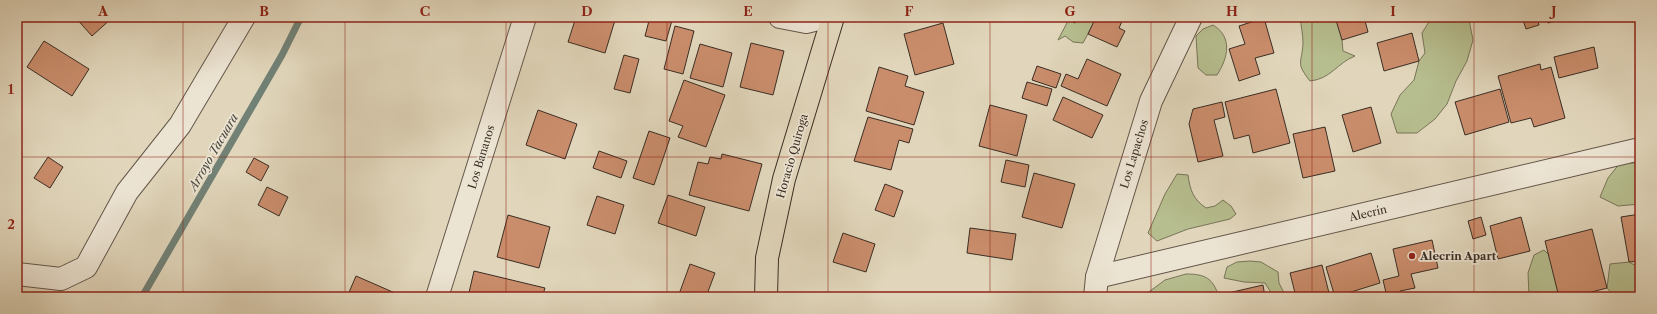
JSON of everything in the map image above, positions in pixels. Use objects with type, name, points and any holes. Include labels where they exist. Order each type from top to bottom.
[{"type":"main road","name":"Horacio Quiroga","points":[[766,297],[768,258],[784,179],[833,17]]},
{"type":"street","points":[[17,274],[61,279],[86,267],[127,192],[180,125],[244,17]]},
{"type":"street","name":"Los Bananos","points":[[437,297],[525,17]]},
{"type":"street","points":[[780,17],[806,22],[826,17]]},
{"type":"street","name":"Los Lapachos","points":[[1096,287],[1151,101],[1191,17]]},
{"type":"street","name":"Alecrín","points":[[1096,287],[1640,149]]},
{"type":"green space","points":[[1070,17],[1097,17],[1083,43],[1073,42],[1065,36],[1058,40]]},
{"type":"green space","points":[[1300,17],[1343,17],[1346,35],[1342,40],[1343,51],[1355,56],[1329,74],[1317,80],[1310,81],[1302,70],[1300,63],[1303,43]]},
{"type":"green space","points":[[1432,17],[1463,17],[1469,20],[1473,40],[1467,61],[1456,81],[1447,104],[1435,119],[1417,133],[1397,133],[1391,114],[1400,95],[1414,80],[1419,61],[1425,53],[1422,33]]},
{"type":"green space","points":[[1213,25],[1224,35],[1227,48],[1224,62],[1217,75],[1206,75],[1198,68],[1196,36],[1203,29]]},
{"type":"green space","points":[[1620,163],[1640,163],[1640,204],[1618,206],[1600,197],[1608,178]]},
{"type":"green space","points":[[1177,174],[1188,175],[1195,198],[1206,208],[1215,206],[1223,200],[1231,206],[1236,214],[1230,219],[1188,229],[1157,241],[1148,233],[1165,194]]},
{"type":"green space","points":[[1544,250],[1552,258],[1560,297],[1531,297],[1529,295],[1528,273],[1534,255]]},
{"type":"green space","points":[[1237,262],[1261,262],[1278,272],[1279,283],[1286,297],[1274,297],[1265,283],[1244,282],[1224,278],[1227,267]]},
{"type":"green space","points":[[1629,262],[1640,268],[1640,297],[1615,297],[1607,288],[1610,264]]},
{"type":"green space","points":[[1186,274],[1198,275],[1207,278],[1214,285],[1219,297],[1142,297],[1165,280]]},
{"type":"building","points":[[75,17],[113,17],[92,36]]},
{"type":"building","points":[[576,17],[616,17],[605,53],[568,42]]},
{"type":"building","points":[[650,17],[673,17],[666,41],[645,36]]},
{"type":"building","points":[[1064,17],[1079,17],[1075,23]]},
{"type":"building","points":[[1096,17],[1124,17],[1119,28],[1125,31],[1117,47],[1088,34]]},
{"type":"building","points":[[1335,17],[1364,17],[1368,32],[1342,40]]},
{"type":"building","points":[[1522,17],[1537,17],[1539,25],[1526,29]]},
{"type":"building","points":[[1546,17],[1568,17],[1548,23]]},
{"type":"building","points":[[1264,18],[1274,53],[1255,58],[1260,74],[1239,81],[1229,49],[1245,44],[1239,26]]},
{"type":"building","points":[[943,23],[954,64],[915,75],[904,34]]},
{"type":"building","points":[[675,26],[694,31],[683,74],[664,69]]},
{"type":"building","points":[[1412,33],[1419,61],[1384,71],[1377,43]]},
{"type":"building","points":[[44,41],[89,69],[72,96],[27,67]]},
{"type":"building","points":[[751,43],[784,51],[773,95],[740,87]]},
{"type":"building","points":[[700,44],[732,53],[723,87],[690,78]]},
{"type":"building","points":[[1594,47],[1598,68],[1559,78],[1554,57]]},
{"type":"building","points":[[624,55],[639,59],[630,93],[614,89]]},
{"type":"building","points":[[1087,59],[1121,74],[1107,106],[1061,86],[1066,74],[1078,79]]},
{"type":"building","points":[[1540,64],[1541,70],[1551,67],[1565,118],[1534,127],[1531,118],[1511,123],[1498,76]]},
{"type":"building","points":[[1037,66],[1061,74],[1056,88],[1032,80]]},
{"type":"building","points":[[879,67],[908,76],[905,86],[924,92],[914,125],[866,111]]},
{"type":"building","points":[[684,80],[725,95],[706,147],[678,137],[683,126],[669,121]]},
{"type":"building","points":[[1027,82],[1052,89],[1047,106],[1022,98]]},
{"type":"building","points":[[1276,89],[1290,143],[1253,153],[1249,135],[1234,139],[1225,102]]},
{"type":"building","points":[[1500,89],[1509,122],[1465,135],[1455,102]]},
{"type":"building","points":[[1063,97],[1103,115],[1092,138],[1053,120]]},
{"type":"building","points":[[1222,102],[1225,117],[1214,120],[1223,156],[1198,162],[1189,124],[1193,109]]},
{"type":"building","points":[[990,105],[1027,115],[1017,156],[979,146]]},
{"type":"building","points":[[1371,107],[1381,143],[1353,152],[1342,115]]},
{"type":"building","points":[[538,110],[577,124],[565,159],[526,145]]},
{"type":"building","points":[[868,117],[913,129],[909,143],[899,140],[891,170],[854,161]]},
{"type":"building","points":[[1325,127],[1335,171],[1303,178],[1293,134]]},
{"type":"building","points":[[649,131],[670,138],[654,185],[633,178]]},
{"type":"building","points":[[599,151],[627,161],[621,178],[593,168]]},
{"type":"building","points":[[722,154],[762,164],[749,211],[689,195],[698,162],[708,164],[710,157],[721,159]]},
{"type":"building","points":[[48,157],[63,167],[50,188],[34,178]]},
{"type":"building","points":[[254,158],[269,166],[261,181],[246,172]]},
{"type":"building","points":[[1006,160],[1029,165],[1025,187],[1001,182]]},
{"type":"building","points":[[1034,173],[1075,184],[1062,228],[1022,217]]},
{"type":"building","points":[[885,184],[903,191],[894,217],[875,210]]},
{"type":"building","points":[[267,187],[288,197],[279,216],[258,205]]},
{"type":"building","points":[[668,195],[705,207],[696,236],[658,223]]},
{"type":"building","points":[[597,196],[624,205],[615,234],[587,225]]},
{"type":"building","points":[[1640,214],[1640,261],[1629,262],[1621,217]]},
{"type":"building","points":[[508,215],[550,227],[539,268],[497,257]]},
{"type":"building","points":[[1481,217],[1486,235],[1473,239],[1468,221]]},
{"type":"building","points":[[1521,217],[1530,251],[1498,259],[1490,226]]},
{"type":"building","points":[[970,228],[1016,234],[1012,260],[967,253]]},
{"type":"building","points":[[1592,229],[1607,288],[1572,297],[1559,297],[1545,241]]},
{"type":"building","points":[[843,233],[875,244],[866,272],[833,262]]},
{"type":"building","points":[[1432,240],[1438,268],[1411,274],[1415,288],[1400,291],[1401,297],[1387,297],[1383,280],[1399,276],[1393,249]]},
{"type":"building","points":[[1371,253],[1380,283],[1335,297],[1326,267]]},
{"type":"building","points":[[690,264],[715,273],[706,297],[678,297]]},
{"type":"building","points":[[1322,265],[1330,297],[1296,297],[1290,273]]},
{"type":"building","points":[[474,271],[545,288],[542,297],[468,297]]},
{"type":"building","points":[[356,276],[395,293],[393,297],[347,297]]},
{"type":"building","points":[[1263,285],[1265,297],[1225,297],[1224,294]]},
{"type":"building","points":[[909,294],[909,297],[878,297],[878,295]]},
{"type":"waterway","name":"Arroyo Tacuara","points":[[142,297],[282,55],[301,17]]},
{"type":"place","name":"Alecrin Apart","points":[[1412,256]]}]
